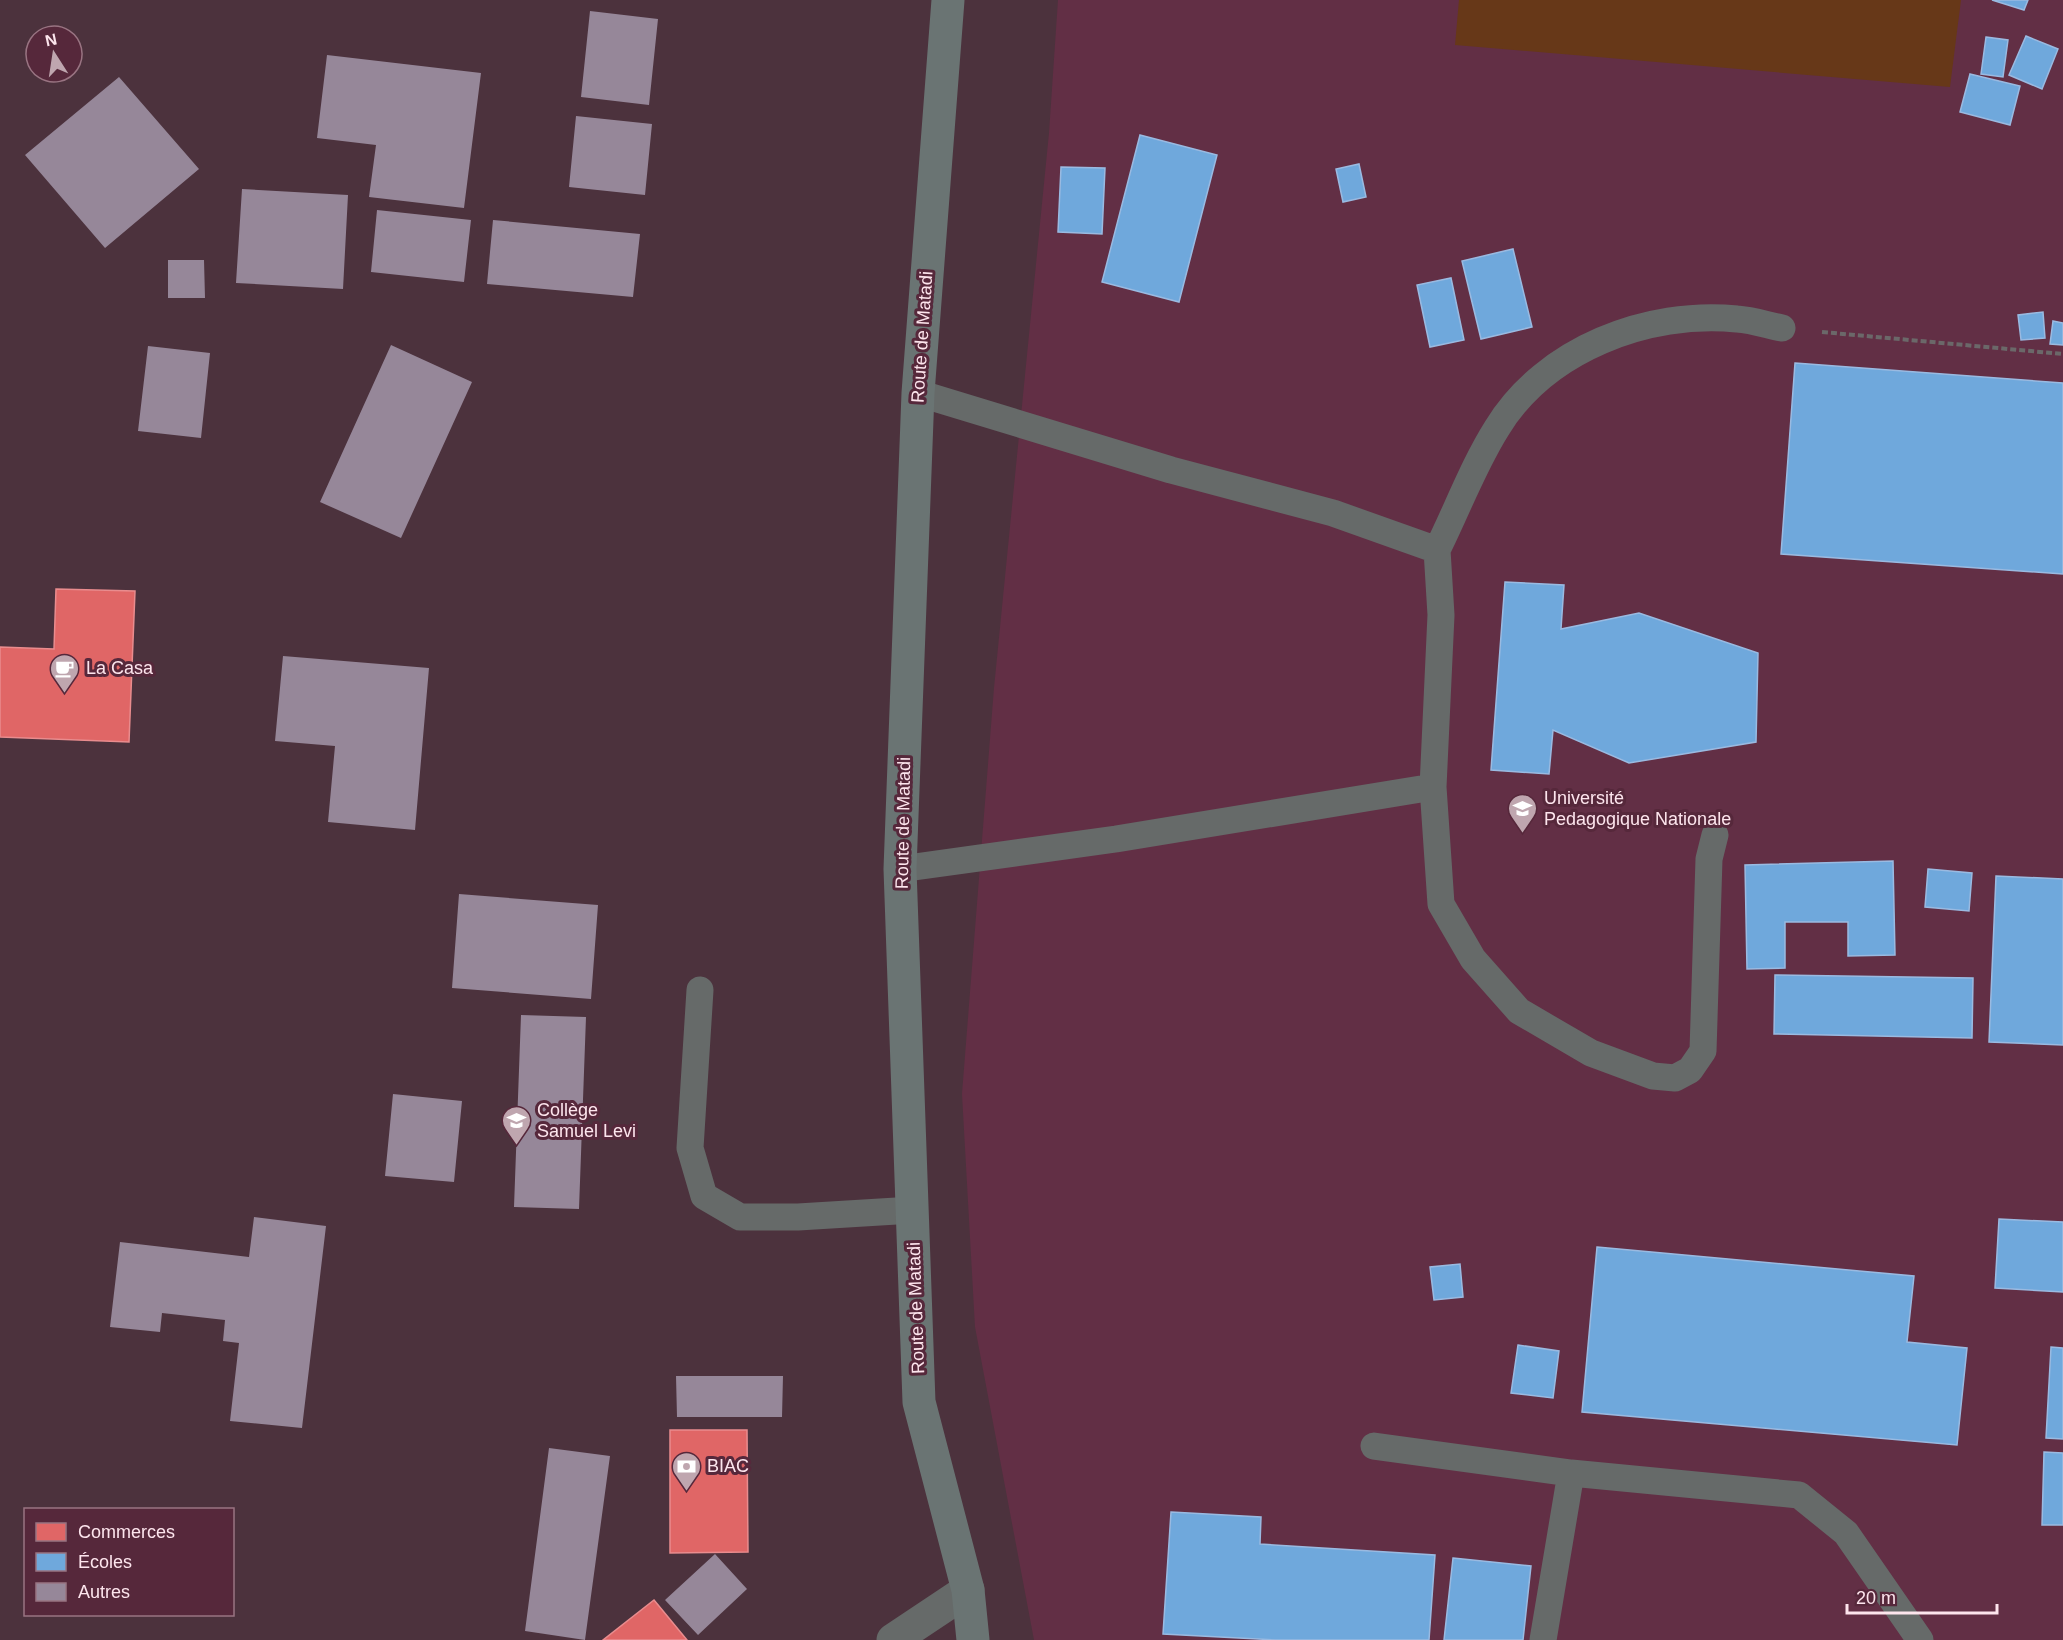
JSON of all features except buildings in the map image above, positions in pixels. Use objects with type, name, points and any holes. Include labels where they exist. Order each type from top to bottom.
[{"type":"main road","name":"Route de Matadi","points":[[948,0],[918,393],[900,869],[919,1402],[968,1590],[973,1640]]},
{"type":"street","points":[[893,1640],[968,1590]]},
{"type":"lane","points":[[1715,836],[1709,859],[1702,1051],[1690,1070],[1675,1078],[1653,1076],[1591,1053],[1519,1011],[1473,959],[1442,904],[1433,787],[1441,615],[1437,550],[1503,419],[1529,385],[1596,340],[1666,321],[1737,319],[1782,328]]},
{"type":"lane","points":[[918,393],[1172,470],[1333,513],[1437,550]]},
{"type":"lane","points":[[900,869],[1116,839],[1433,787]]},
{"type":"lane","points":[[700,990],[690,1148],[704,1196],[740,1217],[798,1217],[913,1210]]},
{"type":"lane","points":[[1374,1446],[1571,1473],[1799,1495],[1846,1533],[1920,1640]]},
{"type":"lane","points":[[1543,1640],[1571,1473]]},
{"type":"path","points":[[1782,328],[2063,354]]},
{"type":"shaded area","name":"Université Pedagogique Nationale","points":[[1058,0],[2063,0],[2063,1640],[1034,1640],[975,1327],[962,1094],[994,688],[1049,133]]},
{"type":"shaded area","points":[[1459,0],[1961,0],[1950,87],[1455,45]]},
{"type":"place","name":"La Casa","points":[[65,694]]},
{"type":"place","name":"Université Pedagogique Nationale","points":[[1523,834]]},
{"type":"place","name":"Collège Samuel Levi","points":[[516,1146]]},
{"type":"place","name":"BIAC","points":[[686,1492]]}]
